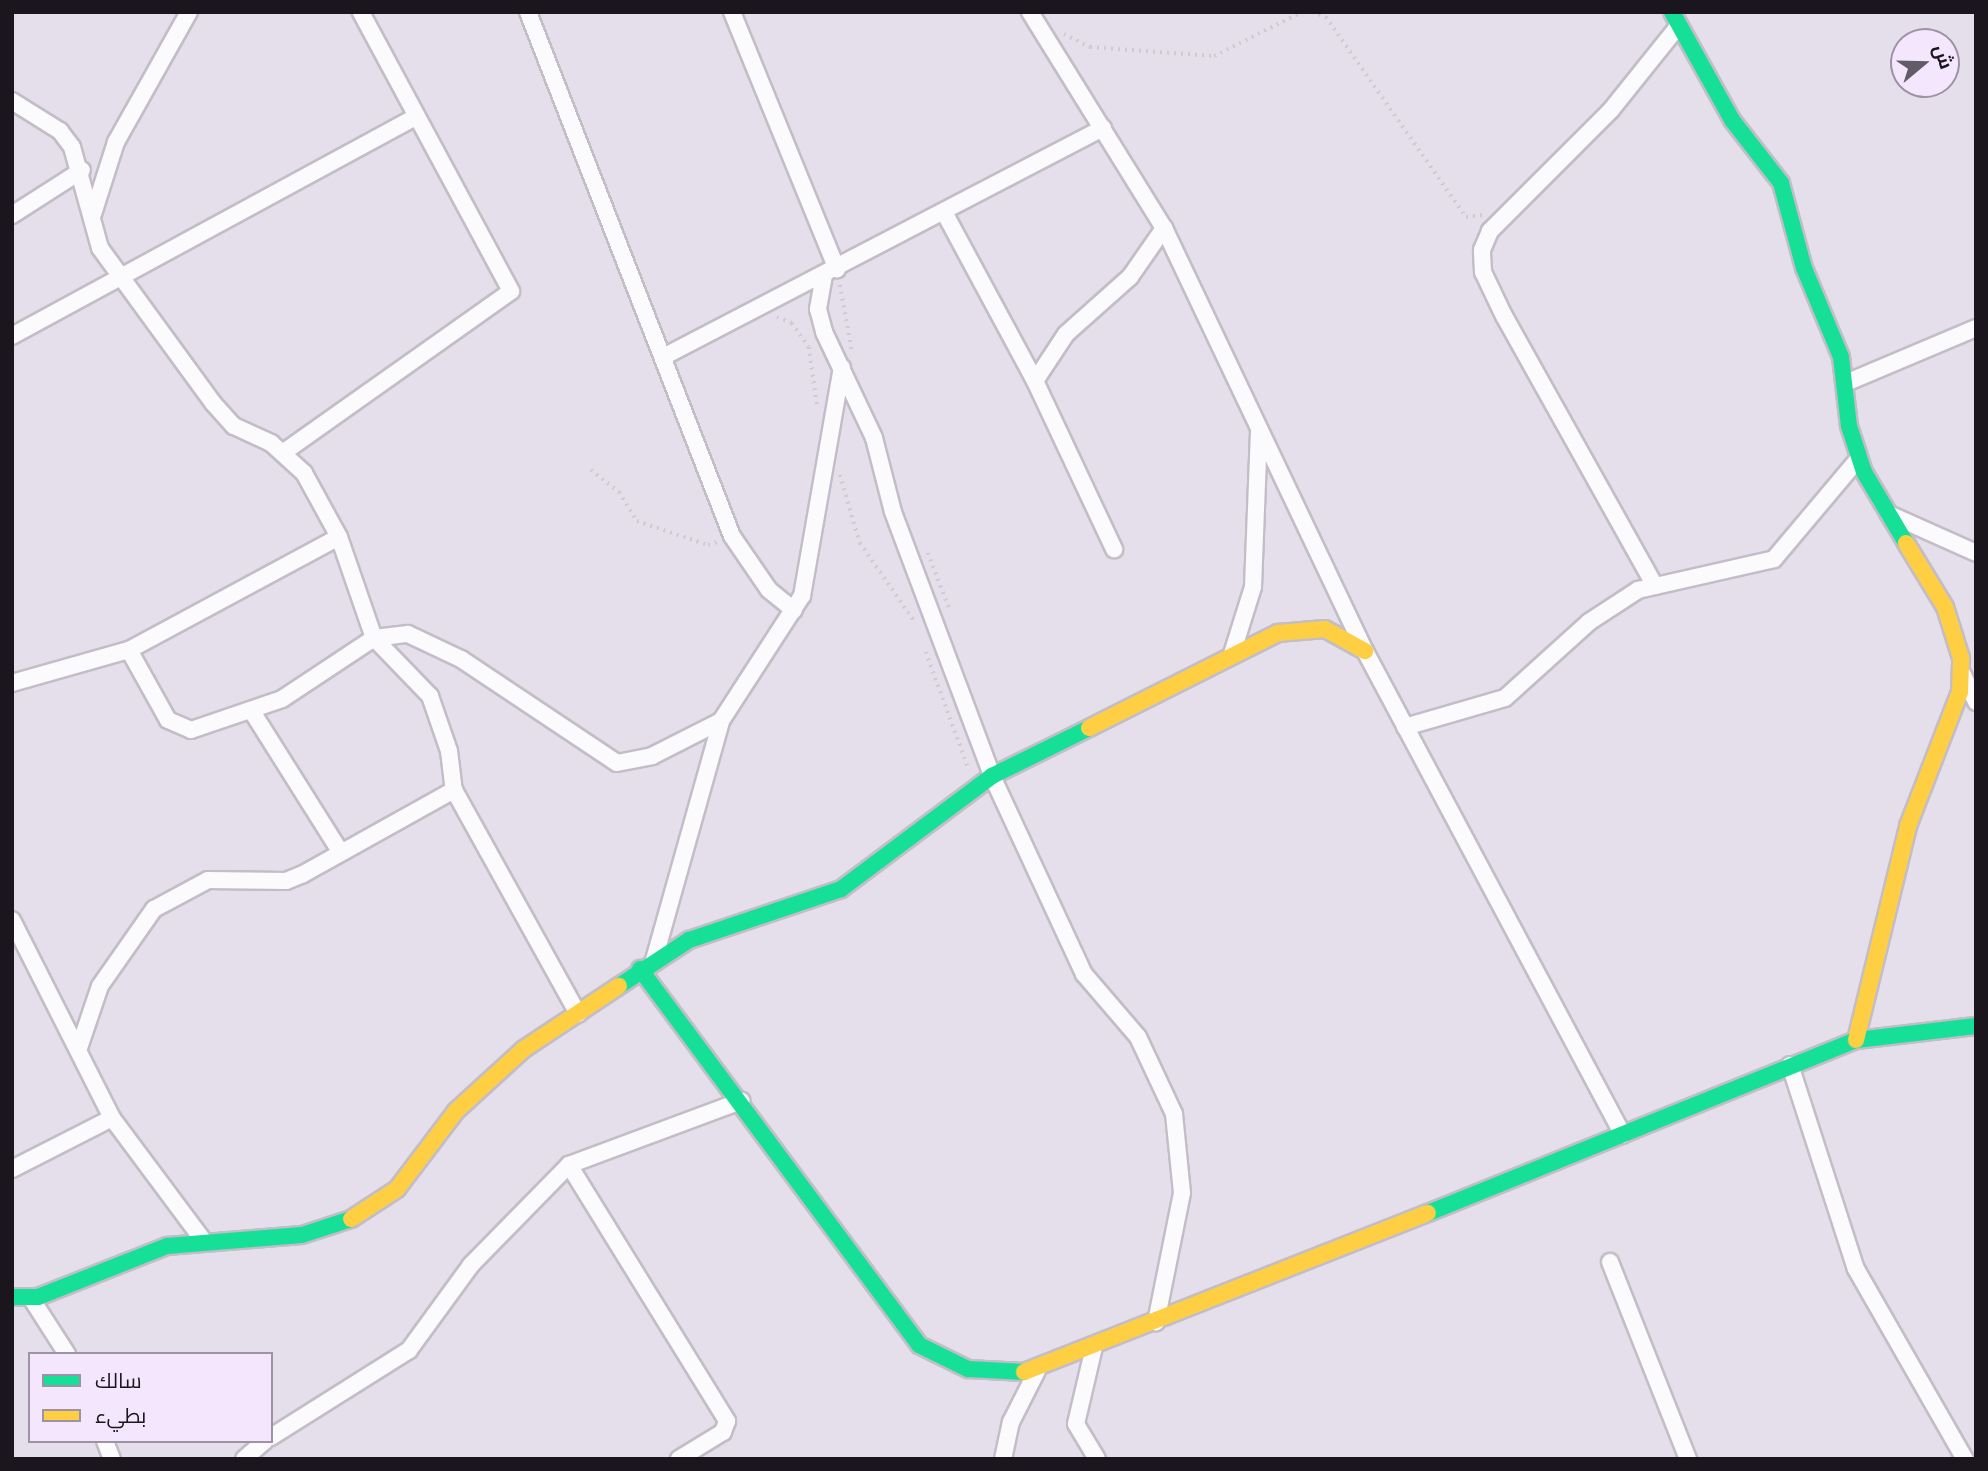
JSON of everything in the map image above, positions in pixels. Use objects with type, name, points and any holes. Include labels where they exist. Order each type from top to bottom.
[{"type":"street","points":[[93,216],[116,142],[189,12]]},
{"type":"street","points":[[284,452],[511,291],[361,12]]},
{"type":"street","points":[[528,12],[732,536],[769,590],[794,610]]},
{"type":"street","points":[[732,12],[830,272],[818,309],[874,438],[893,512],[992,776],[1084,974],[1138,1037],[1174,1114],[1182,1193],[1156,1322]]},
{"type":"street","points":[[1030,12],[1164,228],[1259,422],[1365,651],[1623,1135]]},
{"type":"street","points":[[1655,586],[1504,316],[1483,272],[1482,250],[1490,231],[1611,110],[1676,18],[1732,120],[1781,183],[1804,268],[1847,382],[1859,458],[1886,513],[1945,607],[1963,675],[1976,702]]},
{"type":"street","points":[[12,101],[60,131],[82,170],[100,248],[220,411],[234,426],[284,452],[304,473],[339,537],[374,638],[430,696],[449,751],[454,790],[578,1014]]},
{"type":"street","points":[[12,336],[416,117]]},
{"type":"street","points":[[663,356],[1104,128]]},
{"type":"street","points":[[12,215],[82,170]]},
{"type":"street","points":[[944,212],[1035,381],[1114,549]]},
{"type":"street","points":[[1035,381],[1066,334],[1130,276],[1164,228]]},
{"type":"street","points":[[1847,382],[1976,328]]},
{"type":"street","points":[[647,965],[721,721],[802,596],[810,531],[833,443],[842,367]]},
{"type":"street","points":[[1232,654],[1253,587],[1259,422]]},
{"type":"street","points":[[1405,727],[1506,698],[1589,622],[1625,596],[1655,586],[1774,559],[1859,458]]},
{"type":"street","points":[[1886,513],[1976,553]]},
{"type":"street","points":[[12,684],[129,650],[339,537]]},
{"type":"street","points":[[12,1297],[31,1298],[133,1256],[203,1240],[302,1235],[368,1213],[397,1189],[456,1111],[524,1049],[647,965],[705,933],[841,889],[992,776],[1232,654],[1301,628],[1325,629],[1365,651]]},
{"type":"street","points":[[129,650],[177,728],[253,713],[374,638],[408,634],[440,647],[617,763],[652,756],[721,721]]},
{"type":"street","points":[[1856,1040],[1912,814],[1963,675]]},
{"type":"street","points":[[253,713],[340,851]]},
{"type":"street","points":[[79,1048],[100,986],[155,909],[208,880],[286,881],[454,790]]},
{"type":"street","points":[[12,920],[79,1048],[112,1118],[203,1240]]},
{"type":"street","points":[[647,965],[741,1101],[919,1345],[968,1369],[1037,1371],[1856,1040],[1976,1026]]},
{"type":"street","points":[[1790,1065],[1856,1269],[1965,1459]]},
{"type":"street","points":[[273,1436],[417,1343],[471,1265],[569,1165],[741,1101]]},
{"type":"street","points":[[12,1169],[112,1118]]},
{"type":"street","points":[[569,1165],[727,1421],[723,1432],[678,1459]]},
{"type":"street","points":[[1609,1262],[1688,1459]]},
{"type":"street","points":[[31,1298],[66,1352]]},
{"type":"street","points":[[1094,1348],[1076,1424],[1097,1459]]},
{"type":"street","points":[[1003,1459],[1011,1422],[1037,1371]]},
{"type":"street","points":[[244,1459],[263,1443]]},
{"type":"path","points":[[1059,32],[1090,47],[1214,56],[1302,12]]},
{"type":"path","points":[[1312,12],[1326,17],[1466,216],[1492,214]]},
{"type":"path","points":[[591,470],[619,492],[637,521],[708,545],[732,536]]},
{"type":"traffic: fast","points":[[1672,12],[1732,120],[1781,183],[1804,268],[1841,357],[1849,426],[1864,472],[1906,543]]},
{"type":"traffic: fast","points":[[619,986],[689,940],[841,889],[992,776],[1089,728]]},
{"type":"traffic: fast","points":[[640,969],[919,1345],[968,1369],[1024,1372]]},
{"type":"traffic: fast","points":[[1428,1213],[1856,1040],[1976,1026]]},
{"type":"traffic: fast","points":[[12,1297],[38,1297],[167,1246],[302,1235],[351,1219]]},
{"type":"traffic: slow","points":[[1856,1040],[1908,826],[1960,692],[1961,658],[1945,607],[1906,543]]},
{"type":"traffic: slow","points":[[1089,728],[1278,633],[1325,629],[1365,651]]},
{"type":"traffic: slow","points":[[351,1219],[397,1189],[456,1111],[524,1049],[619,986]]},
{"type":"traffic: slow","points":[[1024,1372],[1428,1213]]}]
